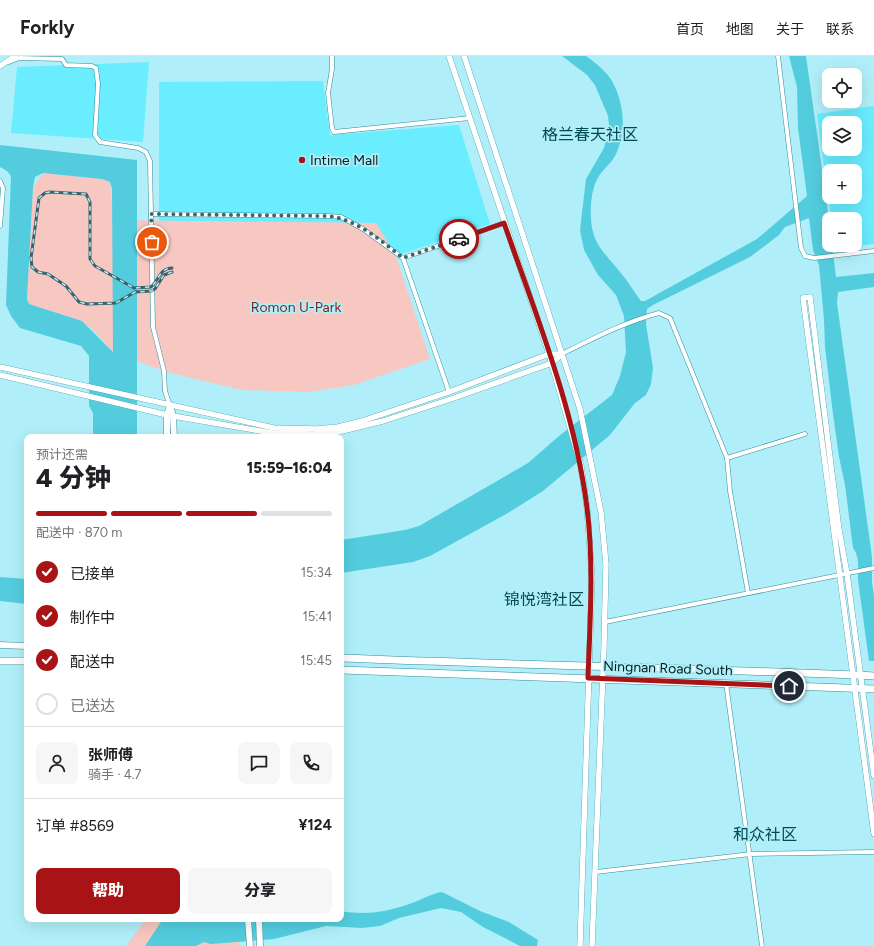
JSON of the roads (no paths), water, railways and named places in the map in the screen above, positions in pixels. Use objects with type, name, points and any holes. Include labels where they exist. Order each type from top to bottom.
[{"type":"main road","points":[[167,434],[170,406]]},
{"type":"main road","points":[[170,415],[173,434]]},
{"type":"main road","points":[[0,645],[24,646]]},
{"type":"main road","name":"Ningnan Road South","points":[[344,658],[603,668],[683,668],[874,676]]},
{"type":"main road","points":[[0,660],[24,661]]},
{"type":"main road","name":"Ningnan Road South","points":[[344,670],[602,678],[874,689]]},
{"type":"main road","points":[[248,922],[250,946]]},
{"type":"main road","points":[[258,922],[260,946]]},
{"type":"street","points":[[1,65],[15,56]]},
{"type":"street","points":[[332,56],[332,69],[328,93],[332,128],[334,132],[470,118]]},
{"type":"street","points":[[450,56],[504,223],[549,354],[581,466],[591,552],[580,946]]},
{"type":"street","points":[[464,56],[580,410],[601,512],[606,564],[605,622],[592,946]]},
{"type":"street","points":[[778,56],[801,248],[805,256],[814,258],[874,251]]},
{"type":"street","points":[[1,65],[19,58],[62,59],[66,65],[92,66],[96,68],[98,84],[95,135],[100,142],[138,148],[146,152],[150,161],[153,327],[164,371],[165,391],[170,406]]},
{"type":"street","points":[[0,181],[3,188],[0,226]]},
{"type":"street","points":[[151,214],[328,216],[341,217],[363,229],[403,258],[449,392]]},
{"type":"street","points":[[403,258],[504,223]]},
{"type":"street","points":[[874,776],[859,688],[853,675],[838,576],[803,298],[810,297],[839,530],[847,574],[860,675],[859,688],[874,834]]},
{"type":"street","points":[[0,375],[170,415],[272,434],[314,434],[342,431],[382,421],[444,402],[552,364],[562,354],[616,328],[659,313],[670,318],[727,458],[730,491],[748,593]]},
{"type":"street","points":[[0,367],[274,428],[316,429],[362,421],[449,392],[549,354],[562,354]]},
{"type":"street","points":[[727,458],[805,434]]},
{"type":"street","points":[[605,622],[874,568]]},
{"type":"street","points":[[726,683],[751,854],[762,946]]},
{"type":"street","points":[[596,872],[751,854],[874,852]]},
{"type":"railway","points":[[172,268],[162,272],[151,287],[134,288],[95,266],[90,259],[90,202],[86,194],[49,192],[45,193],[39,198],[31,258],[32,267],[38,272],[48,274],[66,286],[79,302],[87,304],[116,303],[135,292],[151,291],[155,289],[164,275],[172,272]]},
{"type":"place","name":"Intime Mall","points":[[302,160]]},
{"type":"district","name":"格兰春天社区","points":[[590,134]]},
{"type":"district","name":"锦悦湾社区","points":[[544,599]]},
{"type":"district","name":"和众社区","points":[[765,834]]},
{"type":"park label","name":"Romon U-Park","points":[[296,307]]}]
